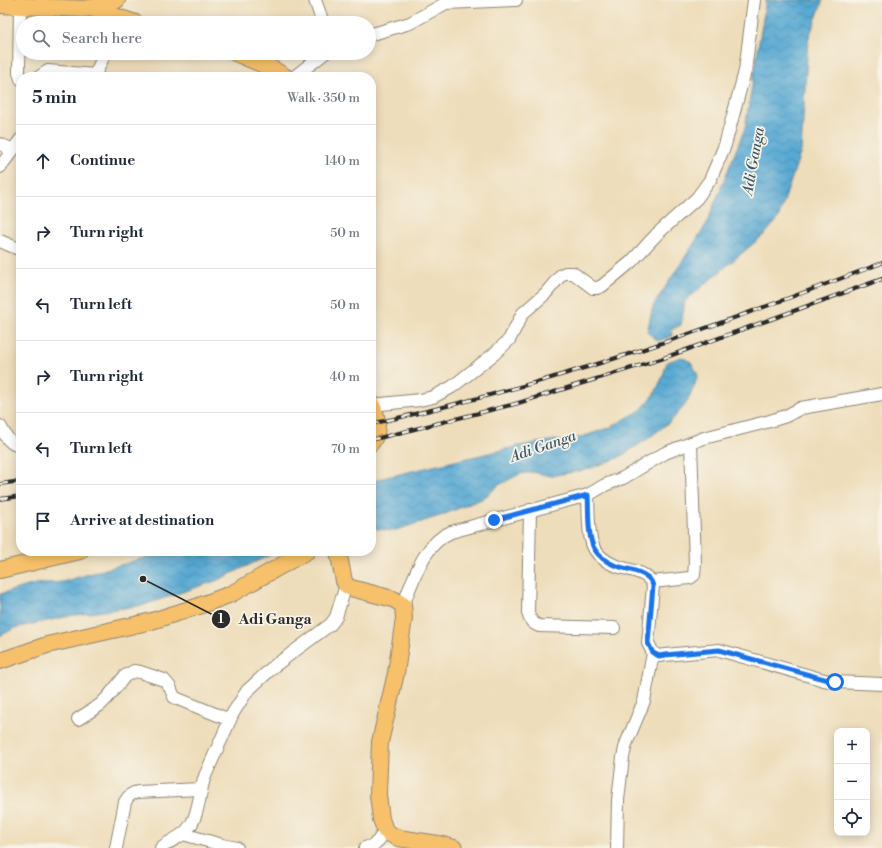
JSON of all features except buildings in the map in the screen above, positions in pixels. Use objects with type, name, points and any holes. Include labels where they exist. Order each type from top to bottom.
[{"type":"main road","points":[[0,5],[93,9],[117,0]]},
{"type":"main road","points":[[93,9],[112,16]]},
{"type":"main road","points":[[252,60],[278,72]]},
{"type":"main road","points":[[376,417],[378,423],[376,430]]},
{"type":"main road","points":[[0,570],[59,556]]},
{"type":"main road","points":[[0,661],[47,645],[152,621],[199,606],[231,594],[294,556]]},
{"type":"main road","points":[[339,556],[346,585],[351,588],[393,599],[404,605],[396,673],[380,742],[378,795],[381,819],[385,830],[398,838],[454,848]]},
{"type":"street","points":[[315,0],[321,16]]},
{"type":"street","points":[[376,33],[410,23],[447,1],[516,0]]},
{"type":"street","points":[[376,404],[420,400],[442,393],[452,387],[494,354],[509,340],[523,313],[545,294],[561,275],[569,272],[573,273],[593,288],[602,286],[631,262],[657,234],[697,198],[710,180],[725,145],[748,60],[754,0]]},
{"type":"street","points":[[20,6],[20,16]]},
{"type":"street","points":[[19,60],[19,72]]},
{"type":"street","points":[[96,72],[102,60]]},
{"type":"street","points":[[301,72],[317,60]]},
{"type":"street","points":[[46,72],[57,72]]},
{"type":"street","points":[[0,144],[13,150]]},
{"type":"street","points":[[0,167],[16,146]]},
{"type":"street","points":[[0,241],[16,248]]},
{"type":"street","points":[[404,605],[423,558],[432,545],[441,536],[588,495],[605,485],[623,478],[665,453],[704,438],[786,416],[801,408],[882,394]]},
{"type":"street","points":[[0,426],[12,444],[16,446]]},
{"type":"street","points":[[652,582],[690,578],[694,575],[695,563],[691,443]]},
{"type":"street","points":[[588,495],[590,532],[595,550],[613,565],[646,576],[652,582],[653,586],[648,643],[653,653],[659,656],[719,650],[824,680],[835,682],[882,684]]},
{"type":"street","points":[[530,510],[529,619],[533,624],[539,626],[614,628]]},
{"type":"street","points":[[161,848],[189,829],[195,817],[204,776],[240,700],[272,667],[331,624],[336,617],[346,585]]},
{"type":"street","points":[[617,848],[618,800],[623,757],[626,744],[644,701],[653,653]]},
{"type":"street","points":[[78,718],[100,704],[107,698],[125,676],[134,671],[164,680],[168,683],[174,697],[230,720]]},
{"type":"street","points":[[116,848],[125,802],[132,793],[200,789]]},
{"type":"street","points":[[365,848],[380,841],[385,830]]},
{"type":"street","points":[[183,834],[222,846],[237,848]]},
{"type":"water","points":[[766,0],[823,0],[808,40],[801,151],[778,219],[766,233],[685,301],[681,325],[671,330],[673,336],[658,341],[647,332],[653,306],[706,225],[745,128]]},
{"type":"water","points":[[682,357],[691,362],[698,375],[685,405],[671,421],[646,440],[618,458],[586,470],[550,476],[533,472],[520,474],[499,485],[484,498],[440,516],[393,531],[376,529],[376,480],[519,446],[555,440],[566,442],[611,427],[641,410],[654,395],[663,376],[667,362]]},
{"type":"water","points":[[151,556],[268,556],[218,580],[144,605],[69,616],[15,628],[0,636],[0,594],[35,584],[62,582]]},
{"type":"railway","points":[[376,423],[489,395],[606,361],[683,336],[882,263]]},
{"type":"railway","points":[[376,439],[515,404],[661,359],[882,279]]},
{"type":"railway","points":[[0,484],[16,482]]},
{"type":"railway","points":[[0,499],[16,497]]},
{"type":"place","name":"Adi Ganga","points":[[143,579]]},
{"type":"route","points":[[494,520],[588,495],[590,532],[595,550],[613,565],[646,576],[652,582],[653,586],[648,643],[653,653],[659,656],[719,650],[808,676],[835,682]]}]
